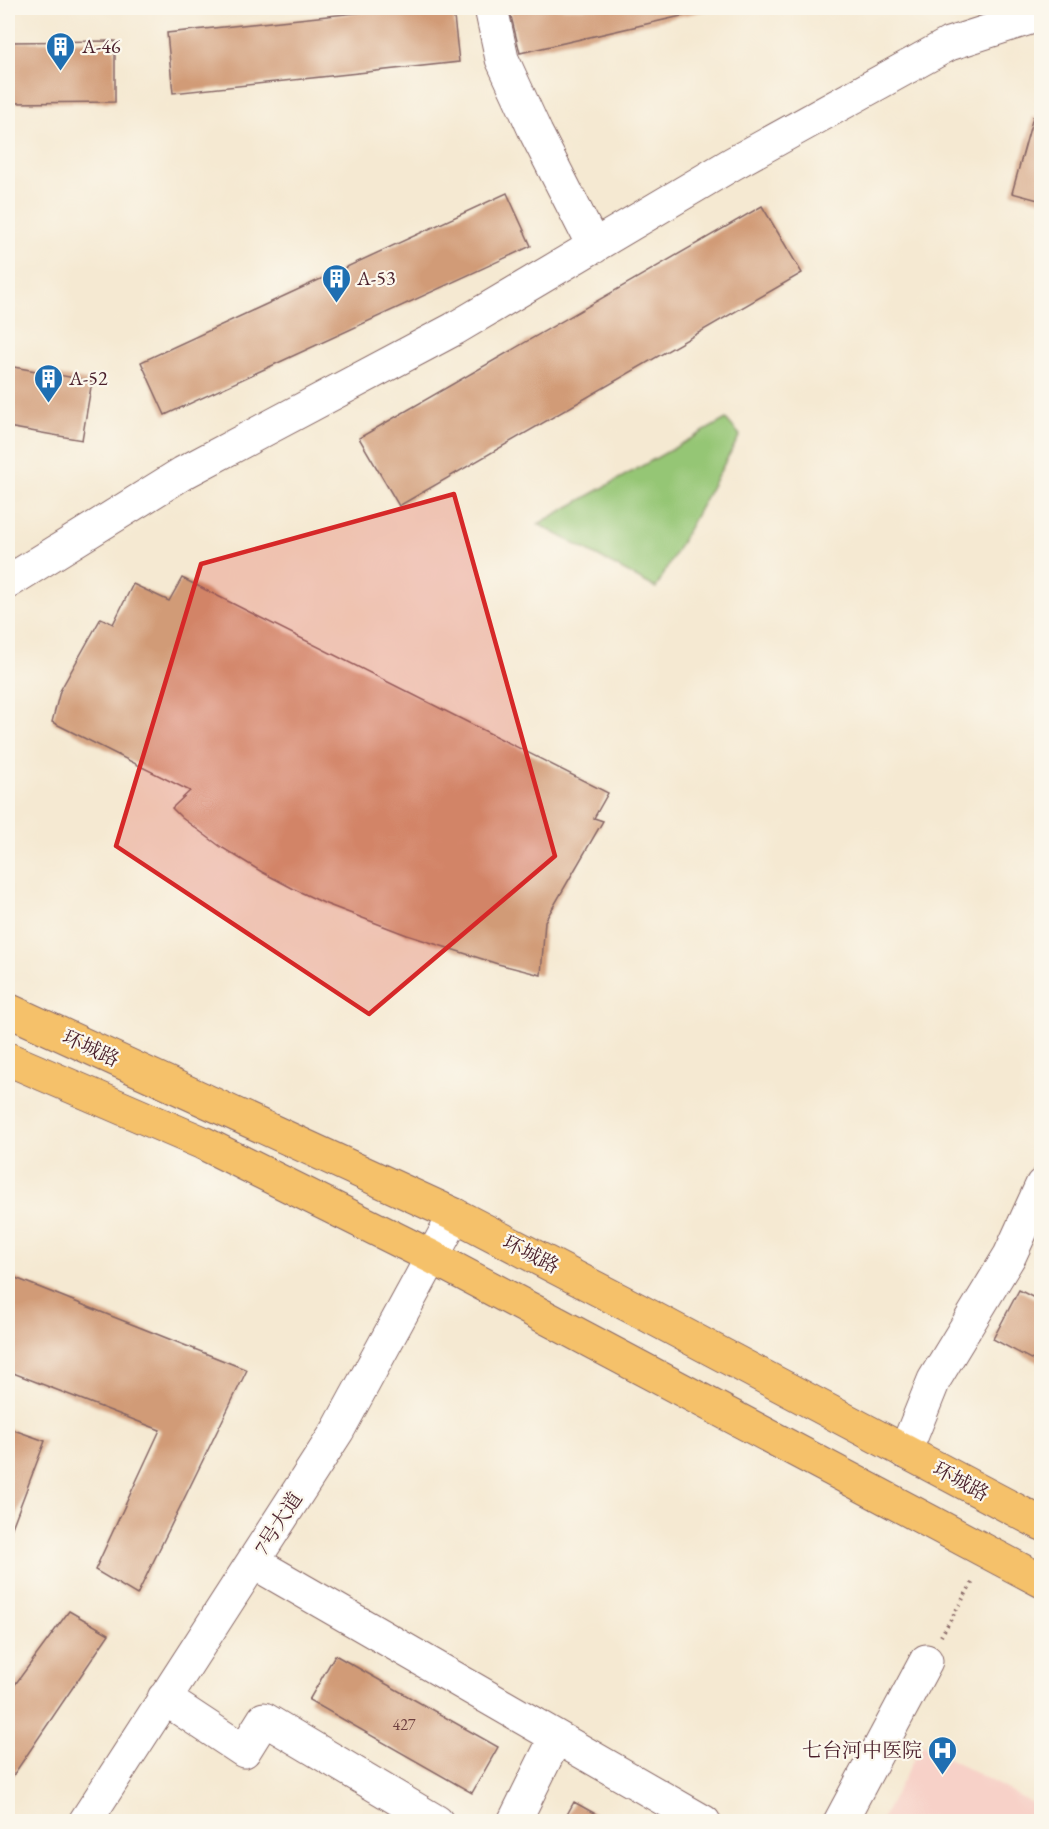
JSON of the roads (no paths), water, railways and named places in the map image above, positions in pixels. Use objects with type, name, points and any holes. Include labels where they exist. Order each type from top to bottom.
[{"type":"main road","name":"环城路","points":[[8,1010],[455,1215],[1041,1524]]},
{"type":"main road","points":[[8,1059],[203,1143],[432,1257],[1041,1581]]},
{"type":"street","points":[[491,8],[502,59],[536,133],[594,246]]},
{"type":"street","points":[[8,582],[183,473],[454,330],[732,164],[949,44],[1041,14]]},
{"type":"street","points":[[905,1452],[934,1380],[1010,1255],[1041,1185]]},
{"type":"street","name":"7号大道","points":[[85,1821],[338,1430],[455,1215]]},
{"type":"street","points":[[253,1562],[704,1821]]},
{"type":"street","points":[[840,1821],[926,1661]]},
{"type":"street","points":[[164,1698],[244,1750],[264,1719],[437,1821]]},
{"type":"street","points":[[514,1821],[556,1737]]},
{"type":"place","name":"A-46","points":[[61,72]]},
{"type":"place","name":"A-53","points":[[336,304]]},
{"type":"place","name":"A-52","points":[[48,404]]},
{"type":"place","name":"七台河中医院","points":[[943,1776]]}]
